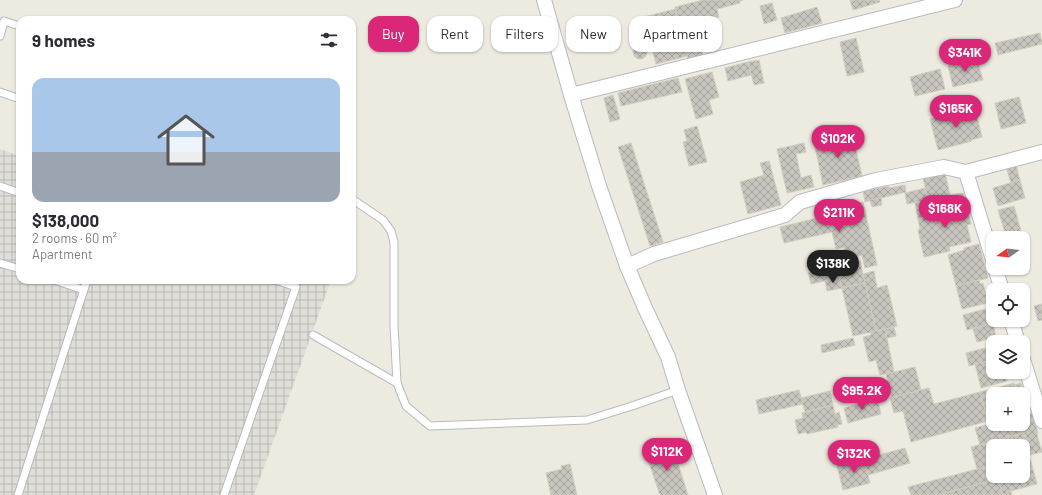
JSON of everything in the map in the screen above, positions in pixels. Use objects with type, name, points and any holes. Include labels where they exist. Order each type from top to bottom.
[{"type":"street","points":[[544,0],[599,186],[627,266],[668,357],[715,495]]},
{"type":"street","points":[[571,95],[955,0]]},
{"type":"street","points":[[627,266],[654,254],[785,214],[800,202],[876,180],[944,167],[966,172],[1042,152]]},
{"type":"street","points":[[966,172],[986,237]]},
{"type":"street","points":[[1029,379],[1042,421]]},
{"type":"lane","points":[[0,36],[4,21],[16,25]]},
{"type":"lane","points":[[0,92],[16,98]]},
{"type":"lane","points":[[0,186],[16,192]]},
{"type":"lane","points":[[356,202],[383,220],[391,231],[394,242],[394,325],[397,383],[406,406],[430,426],[587,420],[678,390]]},
{"type":"lane","points":[[0,262],[16,268]]},
{"type":"lane","points":[[66,284],[84,290]]},
{"type":"lane","points":[[18,495],[86,284]]},
{"type":"lane","points":[[224,495],[296,287],[287,284]]},
{"type":"lane","points":[[314,335],[397,383]]},
{"type":"shaded area","points":[[0,149],[16,155],[16,284],[330,284],[254,495],[0,495]]},
{"type":"building","points":[[703,0],[743,0],[740,1],[740,3],[717,9],[719,16],[677,16],[675,7]]},
{"type":"building","points":[[850,0],[879,0],[880,2],[853,10]]},
{"type":"building","points":[[772,3],[777,20],[764,24],[760,6]]},
{"type":"building","points":[[817,7],[822,23],[785,33],[781,18]]},
{"type":"building","points":[[675,9],[677,16],[648,16]]},
{"type":"building","points":[[1040,33],[1042,44],[998,55],[995,43]]},
{"type":"building","points":[[856,38],[864,72],[847,76],[840,42]]},
{"type":"building","points":[[633,52],[647,52],[647,55],[643,59],[637,59],[633,55]]},
{"type":"building","points":[[653,52],[686,52],[687,56],[656,64]]},
{"type":"building","points":[[686,52],[702,52],[703,55],[688,59]]},
{"type":"building","points":[[977,59],[983,80],[953,87],[948,66]]},
{"type":"building","points":[[759,60],[764,83],[754,85],[748,62]]},
{"type":"building","points":[[748,62],[751,75],[728,81],[725,68]]},
{"type":"building","points":[[940,69],[945,89],[915,96],[910,77]]},
{"type":"building","points":[[712,72],[719,97],[709,100],[713,114],[696,119],[685,79]]},
{"type":"building","points":[[678,78],[682,92],[621,106],[618,93]]},
{"type":"building","points":[[613,95],[620,119],[610,122],[604,98]]},
{"type":"building","points":[[1019,97],[1026,123],[1001,129],[995,103]]},
{"type":"building","points":[[975,109],[982,137],[938,150],[930,119],[964,110],[964,112]]},
{"type":"building","points":[[697,126],[707,162],[689,166],[683,142],[687,141],[684,130]]},
{"type":"building","points":[[852,133],[862,176],[823,185],[814,142]]},
{"type":"building","points":[[631,143],[663,242],[650,246],[618,147]]},
{"type":"building","points":[[804,143],[806,152],[796,154],[801,178],[811,175],[814,187],[787,193],[777,149]]},
{"type":"building","points":[[769,161],[781,205],[748,214],[740,182],[764,175],[760,163]]},
{"type":"building","points":[[1016,165],[1020,180],[1011,183],[1006,167]]},
{"type":"building","points":[[945,173],[950,195],[928,200],[923,178]]},
{"type":"building","points":[[1020,180],[1025,198],[998,206],[993,188]]},
{"type":"building","points":[[905,185],[906,192],[865,202],[863,191],[889,186],[889,188]]},
{"type":"building","points":[[925,188],[928,200],[907,204],[905,193]]},
{"type":"building","points":[[963,193],[971,224],[967,225],[971,242],[949,247],[950,251],[924,257],[918,230],[920,229],[918,219],[955,211],[951,195]]},
{"type":"building","points":[[881,198],[882,205],[872,207],[870,200]]},
{"type":"building","points":[[928,200],[932,216],[918,219],[915,203]]},
{"type":"building","points":[[863,202],[877,265],[865,268],[862,255],[847,259],[844,247],[836,249],[832,232],[784,243],[780,227],[851,210],[850,205]]},
{"type":"building","points":[[1014,206],[1021,231],[1004,231],[998,210]]},
{"type":"building","points":[[979,244],[988,278],[956,286],[948,255],[964,250],[964,248]]},
{"type":"building","points":[[860,261],[865,283],[842,288],[839,277],[833,279],[830,268]]},
{"type":"building","points":[[830,268],[833,279],[811,284],[808,273]]},
{"type":"building","points":[[874,271],[877,288],[887,285],[897,326],[876,331],[863,274]]},
{"type":"building","points":[[839,277],[842,288],[827,291],[825,281]]},
{"type":"building","points":[[979,280],[980,284],[983,283],[986,295],[986,303],[962,309],[956,286]]},
{"type":"building","points":[[865,283],[876,331],[853,336],[842,288]]},
{"type":"building","points":[[1042,304],[1042,320],[1038,321],[1034,306]]},
{"type":"building","points":[[986,309],[986,325],[967,330],[963,315]]},
{"type":"building","points":[[986,325],[986,327],[994,327],[996,335],[986,335],[986,340],[977,342],[973,329]]},
{"type":"building","points":[[894,327],[896,336],[887,338],[885,329]]},
{"type":"building","points":[[885,329],[894,372],[880,375],[876,360],[869,362],[863,337],[871,335],[870,332]]},
{"type":"building","points":[[853,338],[855,345],[822,353],[821,345]]},
{"type":"building","points":[[986,348],[986,362],[969,366],[966,353]]},
{"type":"building","points":[[986,362],[986,379],[1007,379],[1007,381],[981,388],[975,364]]},
{"type":"building","points":[[915,367],[921,390],[892,398],[886,374]]},
{"type":"building","points":[[872,377],[874,386],[870,387],[872,391],[840,400],[836,387]]},
{"type":"building","points":[[1014,383],[1015,387],[999,387]]},
{"type":"building","points":[[1021,383],[1022,387],[1015,387],[1014,385]]},
{"type":"building","points":[[929,388],[934,404],[980,392],[986,414],[986,422],[911,442],[903,411],[894,413],[890,398]]},
{"type":"building","points":[[799,390],[803,404],[759,414],[756,400]]},
{"type":"building","points":[[986,390],[986,414],[980,392]]},
{"type":"building","points":[[830,391],[833,405],[805,412],[801,398]]},
{"type":"building","points":[[869,401],[869,403],[878,401],[881,414],[848,423],[844,408]]},
{"type":"building","points":[[833,405],[835,414],[839,412],[842,424],[837,425],[838,427],[807,434],[806,432],[798,434],[795,420],[803,418],[802,413]]},
{"type":"building","points":[[1033,413],[1042,452],[1030,455],[1030,439],[1026,439],[1024,431],[1030,431],[1030,414]]},
{"type":"building","points":[[986,425],[986,431],[1024,431],[1024,433],[1002,439],[986,439],[986,443],[980,445],[975,428]]},
{"type":"building","points":[[1024,433],[1026,439],[1001,439]]},
{"type":"building","points":[[986,443],[986,467],[977,469],[971,447]]},
{"type":"building","points":[[672,445],[688,495],[660,495],[646,454]]},
{"type":"building","points":[[905,448],[910,463],[868,475],[864,459]]},
{"type":"building","points":[[1030,458],[1037,484],[1011,491],[1009,483],[1030,483]]},
{"type":"building","points":[[864,459],[870,483],[843,490],[837,466]]},
{"type":"building","points":[[570,464],[577,495],[551,495],[546,473],[562,469],[561,466]]},
{"type":"building","points":[[986,467],[986,482],[938,495],[911,495],[908,487]]},
{"type":"building","points":[[986,482],[999,483],[1003,495],[938,495]]},
{"type":"building","points":[[999,483],[1009,483],[1012,495],[1003,495]]}]
